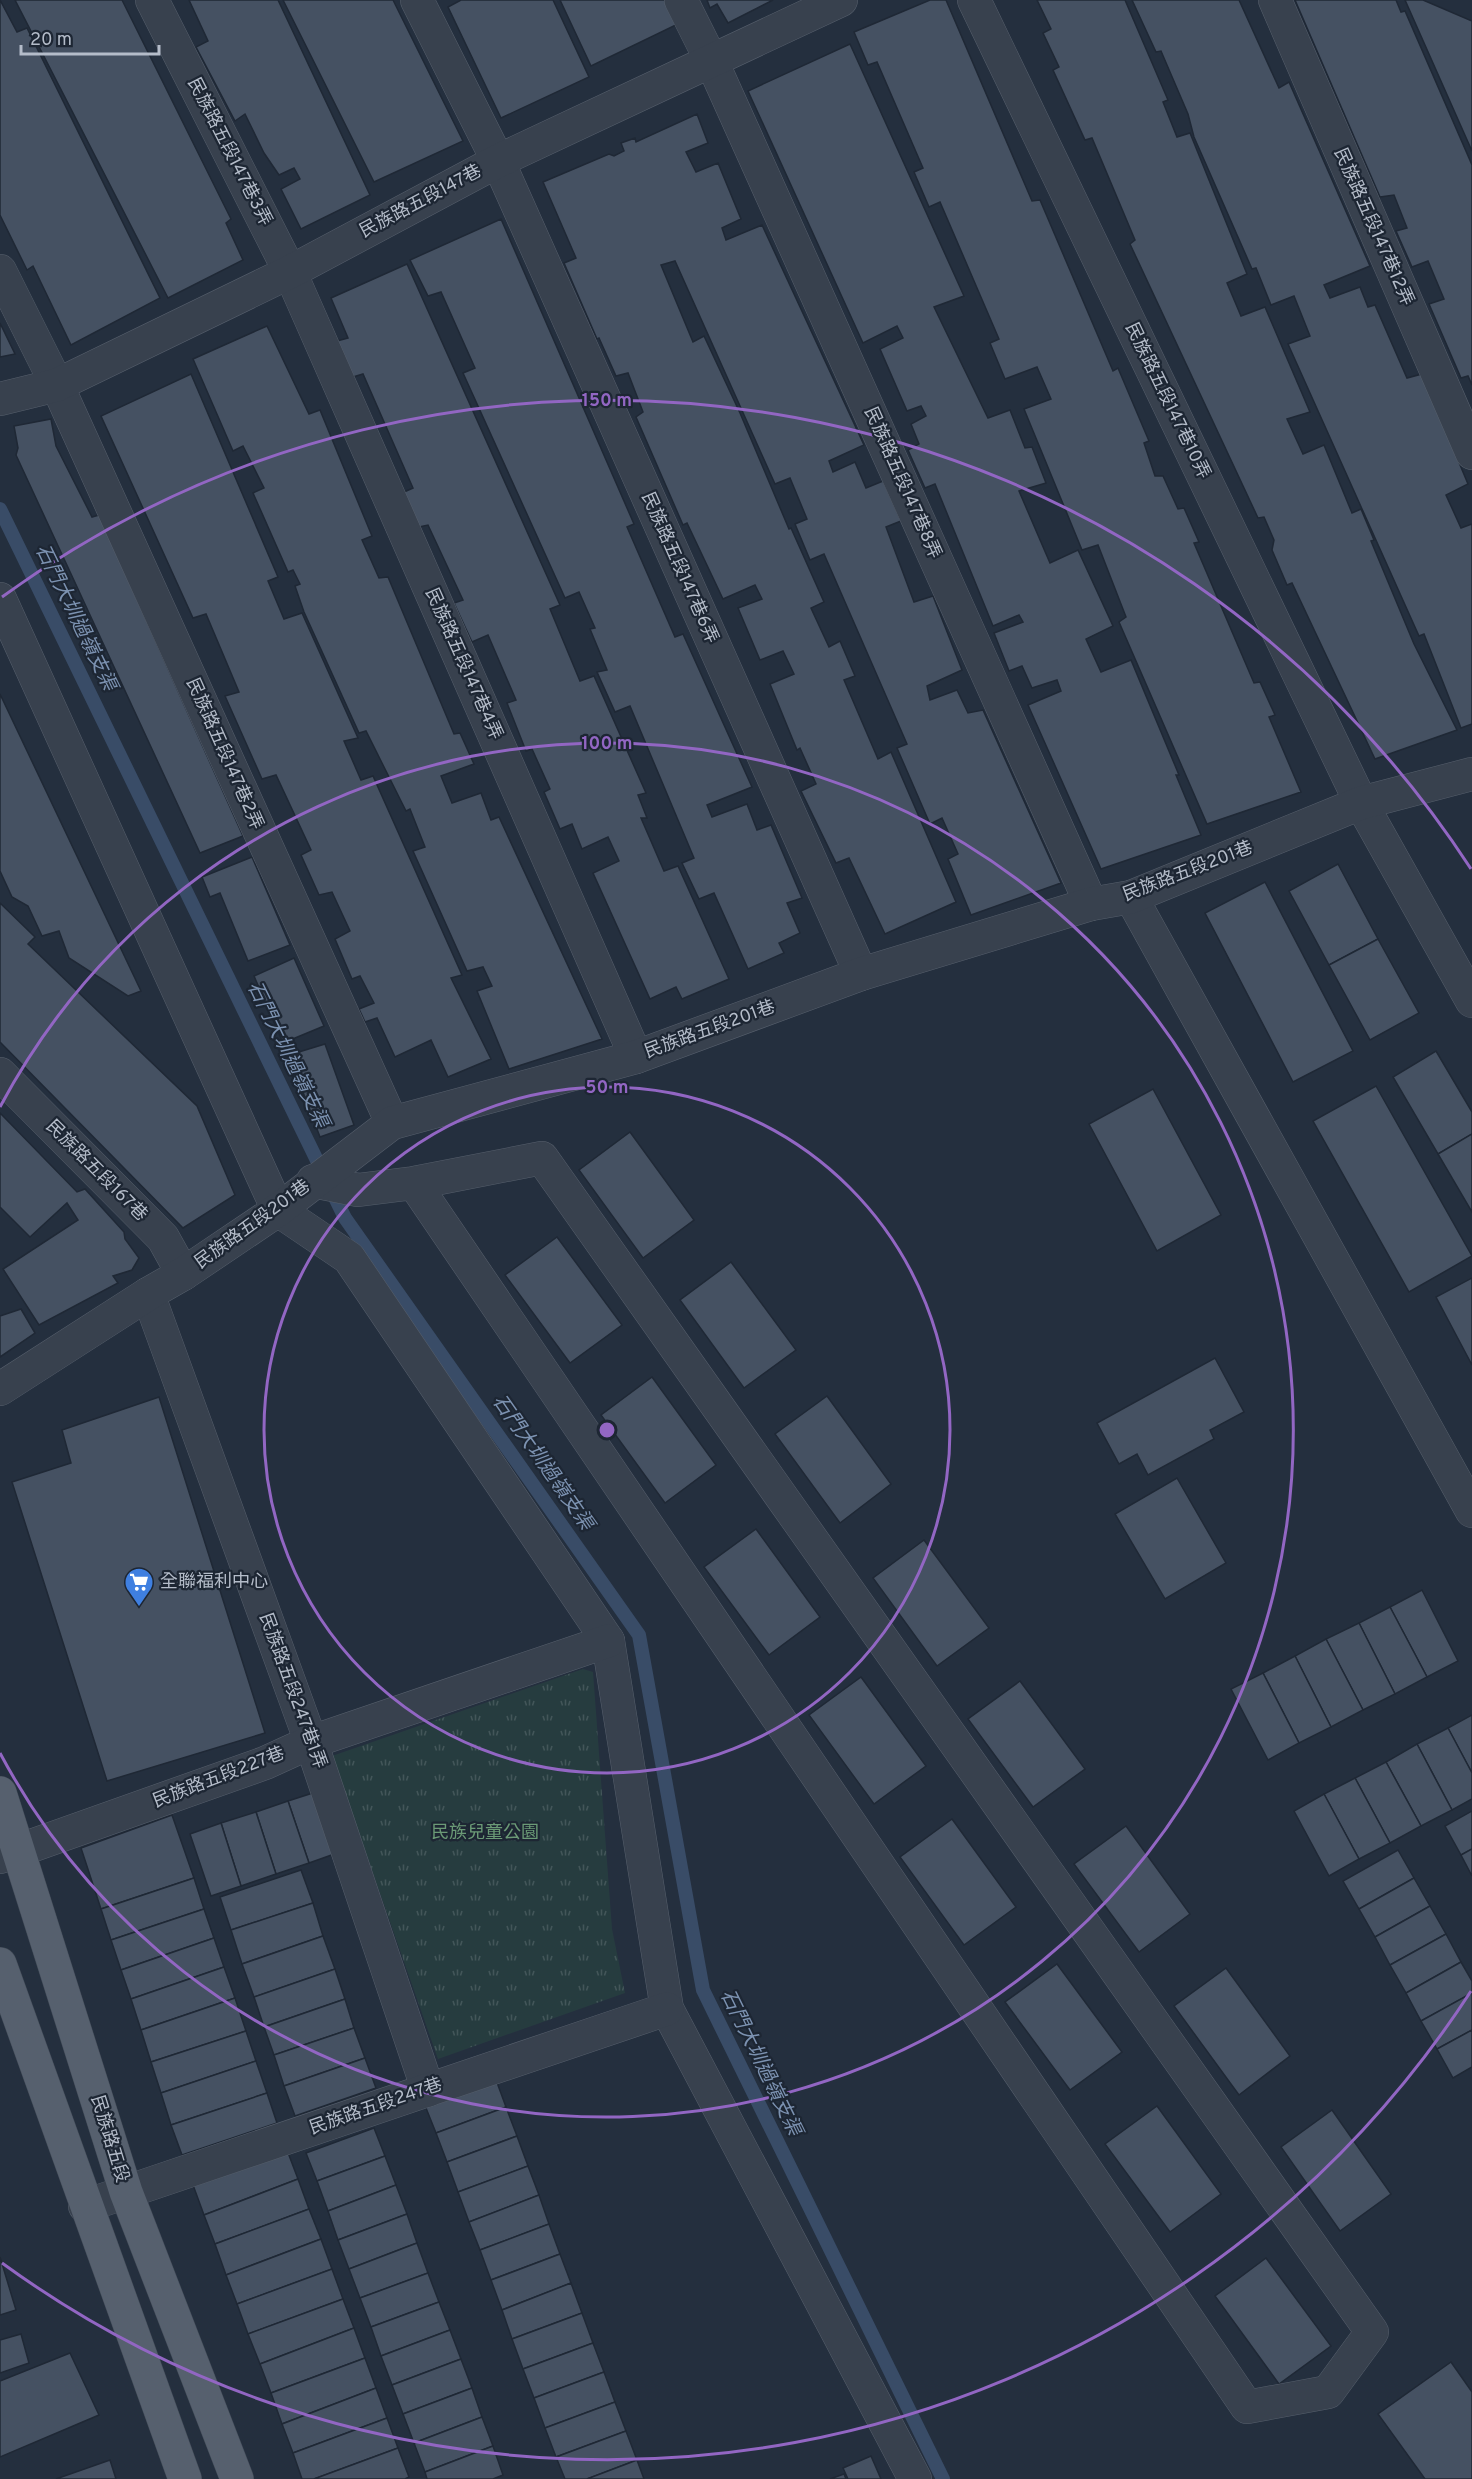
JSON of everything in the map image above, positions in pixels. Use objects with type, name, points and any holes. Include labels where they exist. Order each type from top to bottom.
[{"type":"main road","name":"民族路五段","points":[[0,1793],[10,1854],[126,2192],[237,2479]]},
{"type":"main road","points":[[0,1964],[184,2479]]},
{"type":"lane","name":"民族路五段147巷3弄","points":[[152,0],[290,272]]},
{"type":"lane","name":"民族路五段147巷6弄","points":[[417,0],[498,161],[861,974]]},
{"type":"lane","name":"民族路五段147巷8弄","points":[[681,0],[712,62],[1092,904]]},
{"type":"lane","name":"民族路五段147巷","points":[[0,399],[57,385],[290,272],[498,161],[841,0]]},
{"type":"lane","name":"民族路五段147巷10弄","points":[[974,0],[1361,803],[1472,1001]]},
{"type":"lane","name":"民族路五段147巷12弄","points":[[1275,0],[1472,453]]},
{"type":"lane","name":"民族路五段147巷2弄","points":[[0,271],[57,385],[392,1123]]},
{"type":"lane","name":"民族路五段147巷4弄","points":[[290,272],[636,1057]]},
{"type":"lane","points":[[0,599],[278,1210],[349,1258],[608,1641],[667,2009],[915,2479]]},
{"type":"lane","name":"民族路五段201巷","points":[[0,1389],[183,1274],[278,1210],[392,1123],[636,1057],[861,974],[1092,904],[1131,897],[1361,803],[1472,774]]},
{"type":"lane","points":[[1131,897],[1472,1511]]},
{"type":"lane","name":"民族路五段167巷","points":[[0,1074],[163,1238],[183,1274]]},
{"type":"lane","points":[[313,1182],[358,1190],[414,1183],[542,1158],[1372,2332],[1328,2392],[1247,2407],[414,1183]]},
{"type":"lane","name":"民族路五段247巷1弄","points":[[148,1294],[311,1742],[428,2090]]},
{"type":"lane","name":"民族路五段227巷","points":[[10,1854],[265,1763],[311,1742],[608,1641]]},
{"type":"lane","name":"民族路五段247巷","points":[[85,2206],[667,2009]]},
{"type":"green space","name":"民族兒童公園","points":[[583,1669],[593,1672],[612,1929],[625,1993],[438,2059],[332,1756]]},
{"type":"building","points":[[0,0],[17,32],[27,28],[160,298],[71,345],[33,266],[27,270],[0,215]]},
{"type":"building","points":[[15,0],[122,0],[231,219],[226,223],[243,260],[168,298]]},
{"type":"building","points":[[189,0],[278,0],[370,195],[301,229],[281,189],[300,179],[294,168],[279,175],[264,153],[245,114],[235,121],[196,47],[208,41]]},
{"type":"building","points":[[283,0],[393,0],[463,141],[374,182]]},
{"type":"building","points":[[461,0],[553,0],[589,77],[501,118],[448,7]]},
{"type":"building","points":[[560,0],[668,0],[680,23],[591,66]]},
{"type":"building","points":[[707,0],[773,0],[728,23],[717,4],[710,8]]},
{"type":"building","points":[[930,0],[946,0],[1032,201],[1040,200],[1113,371],[1118,368],[1149,441],[1144,443],[1155,476],[1163,476],[1178,509],[1184,508],[1199,542],[1194,543],[1254,683],[1260,682],[1275,715],[1269,717],[1301,792],[1207,824],[1119,622],[1126,617],[1098,545],[1082,550],[1024,409],[1051,399],[1037,367],[1005,379],[990,343],[999,339],[940,202],[929,207],[914,172],[923,168],[877,62],[868,65],[854,32]]},
{"type":"building","points":[[1037,0],[1125,0],[1168,100],[1163,102],[1177,137],[1190,133],[1247,274],[1227,283],[1241,316],[1265,307],[1310,412],[1287,419],[1303,454],[1324,445],[1352,513],[1361,509],[1374,540],[1371,541],[1414,644],[1457,730],[1375,759],[1292,583],[1287,585],[1272,550],[1274,540],[1264,517],[1258,518],[1130,244],[1135,240],[1092,138],[1085,140],[1053,70],[1059,67],[1043,33],[1051,29]]},
{"type":"building","points":[[1132,0],[1239,0],[1279,88],[1289,82],[1370,266],[1324,285],[1330,298],[1360,287],[1368,307],[1375,305],[1407,378],[1422,374],[1468,484],[1446,495],[1461,528],[1472,524],[1472,724],[1461,728],[1424,634],[1419,636],[1288,344],[1310,336],[1294,296],[1271,305],[1256,268],[1252,269],[1194,137],[1188,114],[1161,51],[1156,52]]},
{"type":"building","points":[[1295,0],[1396,0],[1401,12],[1405,11],[1472,165],[1472,385],[1468,376],[1461,378],[1429,304],[1444,299],[1428,261],[1412,267],[1396,231],[1407,228],[1394,195],[1380,197]]},
{"type":"building","points":[[1405,0],[1423,0],[1472,21],[1472,151]]},
{"type":"building","points":[[850,44],[964,296],[934,307],[988,418],[1010,410],[1025,448],[1032,447],[1046,483],[1019,491],[1050,563],[1078,550],[1113,626],[1086,639],[1101,672],[1131,660],[1179,775],[1176,775],[1201,835],[1101,869],[1028,705],[1061,691],[1057,680],[1032,688],[1022,666],[1009,671],[994,633],[1023,622],[1019,615],[993,626],[935,484],[925,488],[908,450],[919,444],[911,424],[926,416],[921,406],[907,411],[880,349],[903,338],[897,326],[863,343],[748,91]]},
{"type":"building","points":[[697,114],[708,143],[686,152],[696,172],[718,163],[741,219],[722,228],[726,240],[762,225],[864,445],[829,461],[833,472],[855,462],[866,488],[883,481],[901,521],[886,527],[914,602],[933,596],[962,670],[927,686],[930,700],[957,690],[968,713],[983,710],[1061,883],[971,915],[948,859],[958,854],[942,818],[930,824],[897,748],[907,744],[824,554],[810,560],[795,524],[807,519],[790,478],[775,484],[675,261],[661,265],[693,342],[704,336],[740,413],[789,529],[791,528],[824,602],[811,608],[829,647],[840,641],[855,676],[844,680],[878,759],[891,752],[956,902],[885,934],[849,858],[836,863],[801,791],[816,784],[800,748],[797,750],[770,684],[794,674],[783,651],[760,660],[738,608],[762,599],[755,585],[723,599],[687,523],[683,525],[636,417],[643,412],[628,373],[616,376],[564,263],[576,258],[543,182],[609,154],[614,156],[624,151],[621,143],[635,138],[636,142]]},
{"type":"building","points":[[501,219],[634,524],[627,527],[675,637],[683,634],[752,787],[707,805],[712,817],[747,804],[757,830],[771,825],[802,898],[787,903],[800,933],[779,943],[784,953],[748,969],[714,893],[699,899],[682,863],[694,858],[630,706],[615,712],[597,672],[607,670],[590,629],[595,628],[579,592],[565,598],[463,373],[475,368],[441,292],[428,296],[410,260]]},
{"type":"building","points":[[407,264],[560,605],[550,609],[580,681],[594,676],[646,793],[638,795],[647,818],[641,818],[664,871],[678,866],[729,979],[682,999],[676,987],[650,999],[593,873],[619,861],[608,837],[582,849],[572,824],[560,829],[544,792],[550,789],[532,749],[526,751],[507,703],[516,700],[488,635],[472,642],[454,603],[463,600],[428,525],[419,527],[404,492],[413,488],[363,374],[353,377],[337,341],[348,338],[331,298]]},
{"type":"building","points":[[0,323],[15,354],[0,357]]},
{"type":"building","points":[[267,326],[309,414],[320,410],[372,536],[362,540],[379,578],[388,577],[454,734],[460,733],[474,764],[441,776],[452,803],[481,793],[491,820],[499,817],[602,1039],[509,1069],[477,991],[492,986],[483,967],[467,971],[413,851],[425,847],[410,809],[406,811],[366,731],[359,733],[304,612],[295,586],[300,584],[293,570],[288,572],[253,493],[264,488],[243,446],[233,451],[193,359]]},
{"type":"building","points":[[191,374],[278,577],[268,581],[284,619],[302,613],[358,738],[344,741],[361,780],[373,776],[462,975],[451,978],[491,1059],[448,1077],[431,1040],[395,1057],[377,1018],[365,1022],[359,1009],[374,1003],[360,976],[352,979],[335,939],[350,931],[332,892],[319,895],[301,855],[311,850],[276,775],[262,779],[225,696],[239,692],[206,614],[193,618],[101,416]]},
{"type":"building","points":[[51,419],[56,446],[92,517],[99,515],[243,836],[200,853],[16,455],[18,448],[14,426]]},
{"type":"building","points":[[0,694],[141,991],[128,996],[69,958],[59,931],[42,936],[28,906],[12,897],[0,871]]},
{"type":"building","points":[[252,857],[290,945],[248,961],[220,893],[210,897],[202,877]]},
{"type":"building","points":[[1338,864],[1378,939],[1329,965],[1289,891]]},
{"type":"building","points":[[1265,882],[1353,1051],[1293,1082],[1205,913]]},
{"type":"building","points":[[0,903],[35,937],[28,944],[197,1106],[235,1195],[183,1228],[0,1042]]},
{"type":"building","points":[[1378,939],[1419,1013],[1370,1040],[1329,965]]},
{"type":"building","points":[[294,958],[324,1026],[283,1043],[254,976]]},
{"type":"building","points":[[325,1044],[354,1125],[320,1137],[289,1055]]},
{"type":"building","points":[[1436,1051],[1472,1112],[1472,1134],[1438,1154],[1393,1077]]},
{"type":"building","points":[[1376,1086],[1472,1256],[1409,1292],[1313,1121]]},
{"type":"building","points":[[1153,1089],[1221,1215],[1157,1251],[1089,1124]]},
{"type":"building","points":[[0,1113],[77,1192],[85,1189],[124,1232],[125,1239],[139,1258],[132,1270],[113,1276],[118,1283],[39,1325],[3,1269],[78,1220],[67,1203],[30,1237],[0,1207]]},
{"type":"building","points":[[630,1132],[694,1220],[643,1258],[579,1170]]},
{"type":"building","points":[[1472,1134],[1472,1212],[1438,1154]]},
{"type":"building","points":[[557,1237],[622,1325],[570,1363],[505,1275]]},
{"type":"building","points":[[731,1262],[796,1350],[744,1388],[680,1300]]},
{"type":"building","points":[[1472,1278],[1472,1365],[1436,1297]]},
{"type":"building","points":[[21,1309],[35,1333],[0,1357],[0,1316]]},
{"type":"building","points":[[1215,1358],[1244,1412],[1210,1430],[1214,1439],[1148,1475],[1137,1454],[1119,1464],[1097,1423]]},
{"type":"building","points":[[652,1377],[716,1465],[665,1503],[601,1415]]},
{"type":"building","points":[[827,1396],[891,1484],[840,1523],[775,1434]]},
{"type":"building","name":"全聯福利中心","points":[[159,1397],[265,1733],[107,1781],[12,1482],[71,1463],[62,1430]]},
{"type":"building","points":[[1177,1478],[1226,1563],[1165,1599],[1115,1514]]},
{"type":"building","points":[[756,1529],[820,1617],[769,1655],[704,1567]]},
{"type":"building","points":[[924,1540],[989,1628],[937,1666],[873,1578]]},
{"type":"building","points":[[1422,1590],[1458,1661],[1427,1677],[1390,1607]]},
{"type":"building","points":[[1390,1607],[1427,1677],[1395,1694],[1359,1623]]},
{"type":"building","points":[[1359,1623],[1395,1694],[1363,1710],[1326,1639]]},
{"type":"building","points":[[1326,1639],[1363,1710],[1331,1727],[1295,1656]]},
{"type":"building","points":[[1295,1656],[1331,1727],[1299,1743],[1263,1673]]},
{"type":"building","points":[[1263,1673],[1299,1743],[1268,1760],[1231,1689]]},
{"type":"building","points":[[861,1677],[926,1766],[874,1804],[809,1715]]},
{"type":"building","points":[[1020,1681],[1085,1769],[1033,1807],[968,1719]]},
{"type":"building","points":[[1472,1715],[1472,1773],[1448,1728]]},
{"type":"building","points":[[1448,1728],[1472,1773],[1472,1799],[1452,1810],[1417,1744]]},
{"type":"building","points":[[1417,1744],[1452,1810],[1421,1826],[1386,1762]]},
{"type":"building","points":[[1386,1762],[1421,1826],[1390,1843],[1355,1778]]},
{"type":"building","points":[[1355,1778],[1390,1843],[1359,1859],[1324,1794]]},
{"type":"building","points":[[319,1791],[340,1852],[309,1863],[288,1801]]},
{"type":"building","points":[[1324,1794],[1359,1859],[1329,1876],[1294,1811]]},
{"type":"building","points":[[288,1801],[309,1863],[276,1874],[256,1812]]},
{"type":"building","points":[[1472,1811],[1472,1849],[1461,1855],[1445,1826]]},
{"type":"building","points":[[256,1812],[276,1874],[241,1886],[221,1823]]},
{"type":"building","points":[[172,1815],[194,1878],[101,1909],[81,1848]]},
{"type":"building","points":[[952,1819],[1016,1907],[964,1945],[900,1857]]},
{"type":"building","points":[[221,1823],[241,1886],[211,1896],[190,1834]]},
{"type":"building","points":[[1126,1826],[1190,1914],[1139,1952],[1074,1864]]},
{"type":"building","points":[[1472,1849],[1472,1876],[1461,1855]]},
{"type":"building","points":[[1398,1850],[1414,1878],[1359,1909],[1343,1881]]},
{"type":"building","points":[[301,1870],[313,1903],[231,1930],[220,1897]]},
{"type":"building","points":[[194,1878],[204,1909],[111,1940],[101,1909]]},
{"type":"building","points":[[1414,1878],[1430,1906],[1375,1937],[1359,1909]]},
{"type":"building","points":[[313,1903],[323,1936],[242,1964],[231,1930]]},
{"type":"building","points":[[1430,1906],[1446,1934],[1390,1965],[1375,1937]]},
{"type":"building","points":[[204,1909],[214,1938],[121,1970],[111,1940]]},
{"type":"building","points":[[1446,1934],[1461,1962],[1406,1993],[1390,1965]]},
{"type":"building","points":[[323,1936],[335,1969],[254,1997],[242,1964]]},
{"type":"building","points":[[214,1938],[224,1967],[131,1999],[121,1970]]},
{"type":"building","points":[[1461,1962],[1472,1981],[1472,1993],[1421,2021],[1406,1993]]},
{"type":"building","points":[[1057,1964],[1122,2052],[1070,2090],[1005,2002]]},
{"type":"building","points":[[224,1967],[235,1998],[141,2030],[131,1999]]},
{"type":"building","points":[[1226,1968],[1290,2056],[1239,2095],[1174,2006]]},
{"type":"building","points":[[335,1969],[345,1999],[264,2027],[254,1997]]},
{"type":"building","points":[[1472,1993],[1472,2030],[1437,2049],[1421,2021]]},
{"type":"building","points":[[235,1998],[246,2031],[151,2062],[141,2030]]},
{"type":"building","points":[[345,1999],[354,2028],[274,2055],[264,2027]]},
{"type":"building","points":[[354,2028],[365,2058],[284,2086],[274,2055]]},
{"type":"building","points":[[1472,2030],[1472,2067],[1453,2078],[1437,2049]]},
{"type":"building","points":[[246,2031],[256,2061],[161,2093],[151,2062]]},
{"type":"building","points":[[365,2058],[376,2088],[295,2116],[284,2086]]},
{"type":"building","points":[[256,2061],[267,2093],[171,2125],[161,2093]]},
{"type":"building","points":[[495,2077],[506,2107],[436,2133],[424,2103]]},
{"type":"building","points":[[267,2093],[277,2123],[182,2155],[171,2125]]},
{"type":"building","points":[[1157,2106],[1221,2194],[1170,2232],[1105,2144]]},
{"type":"building","points":[[506,2107],[517,2136],[447,2162],[436,2133]]},
{"type":"building","points":[[1332,2110],[1391,2194],[1340,2231],[1281,2147]]},
{"type":"building","points":[[374,2128],[385,2156],[317,2181],[306,2153]]},
{"type":"building","points":[[517,2136],[528,2166],[458,2192],[447,2162]]},
{"type":"building","points":[[287,2150],[298,2179],[204,2215],[193,2185]]},
{"type":"building","points":[[385,2156],[396,2185],[328,2211],[317,2181]]},
{"type":"building","points":[[528,2166],[539,2195],[469,2222],[458,2192]]},
{"type":"building","points":[[298,2179],[309,2209],[215,2244],[204,2215]]},
{"type":"building","points":[[396,2185],[407,2214],[338,2240],[328,2211]]},
{"type":"building","points":[[539,2195],[549,2224],[480,2250],[469,2222]]},
{"type":"building","points":[[309,2209],[321,2239],[226,2275],[215,2244]]},
{"type":"building","points":[[407,2214],[417,2243],[349,2269],[338,2240]]},
{"type":"building","points":[[549,2224],[560,2254],[491,2280],[480,2250]]},
{"type":"building","points":[[321,2239],[332,2269],[237,2304],[226,2275]]},
{"type":"building","points":[[417,2243],[428,2273],[360,2298],[349,2269]]},
{"type":"building","points":[[560,2254],[571,2283],[502,2310],[491,2280]]},
{"type":"building","points":[[0,2257],[16,2310],[0,2315]]},
{"type":"building","points":[[1266,2258],[1331,2346],[1279,2384],[1215,2296]]},
{"type":"building","points":[[332,2269],[343,2299],[248,2334],[237,2304]]},
{"type":"building","points":[[428,2273],[439,2302],[371,2327],[360,2298]]},
{"type":"building","points":[[571,2283],[582,2313],[512,2339],[502,2310]]},
{"type":"building","points":[[343,2299],[354,2328],[260,2364],[248,2334]]},
{"type":"building","points":[[439,2302],[450,2330],[381,2356],[371,2327]]},
{"type":"building","points":[[582,2313],[593,2343],[523,2369],[512,2339]]},
{"type":"building","points":[[354,2328],[365,2358],[271,2393],[260,2364]]},
{"type":"building","points":[[450,2330],[461,2359],[392,2385],[381,2356]]},
{"type":"building","points":[[21,2334],[29,2363],[0,2373],[0,2340]]},
{"type":"building","points":[[593,2343],[604,2372],[534,2398],[523,2369]]},
{"type":"building","points":[[70,2353],[99,2415],[0,2457],[0,2381]]},
{"type":"building","points":[[365,2358],[376,2388],[282,2424],[271,2393]]},
{"type":"building","points":[[461,2359],[472,2388],[403,2414],[392,2385]]},
{"type":"building","points":[[1451,2362],[1472,2392],[1472,2479],[1425,2479],[1378,2414]]},
{"type":"building","points":[[604,2372],[615,2402],[545,2428],[534,2398]]},
{"type":"building","points":[[376,2388],[387,2418],[293,2453],[282,2424]]},
{"type":"building","points":[[472,2388],[482,2417],[414,2443],[403,2414]]},
{"type":"building","points":[[615,2402],[626,2431],[556,2457],[545,2428]]},
{"type":"building","points":[[482,2417],[493,2446],[425,2472],[414,2443]]},
{"type":"building","points":[[387,2418],[398,2448],[314,2479],[302,2479],[293,2453]]},
{"type":"building","points":[[626,2431],[637,2460],[587,2479],[565,2479],[556,2457]]},
{"type":"building","points":[[493,2446],[503,2475],[493,2479],[427,2479],[425,2472]]},
{"type":"building","points":[[398,2448],[409,2477],[405,2479],[314,2479]]},
{"type":"building","points":[[871,2456],[881,2479],[848,2479],[843,2468]]},
{"type":"building","points":[[110,2460],[116,2479],[56,2479]]},
{"type":"building","points":[[637,2460],[644,2479],[587,2479]]},
{"type":"building","points":[[844,2474],[846,2479],[830,2479]]},
{"type":"waterway","name":"石門大圳過嶺支渠","points":[[0,509],[345,1218],[639,1635],[703,1990],[943,2479]]},
{"type":"place","name":"全聯福利中心","points":[[139,1608]]}]
